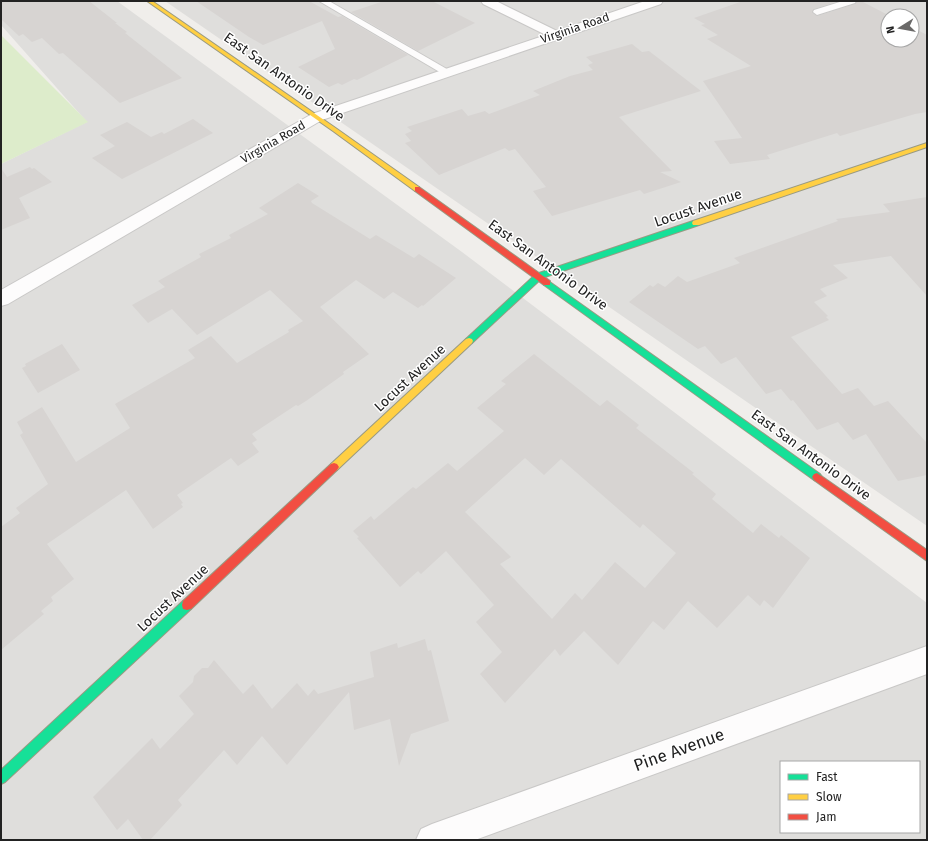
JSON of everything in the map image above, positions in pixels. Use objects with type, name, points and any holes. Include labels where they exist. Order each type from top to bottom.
[{"type":"street","name":"East San Antonio Drive","points":[[149,1],[317,117],[540,276],[927,556]]},
{"type":"street","points":[[487,1],[556,35]]},
{"type":"street","name":"Virginia Road","points":[[1,299],[317,117],[652,2]]},
{"type":"street","name":"Locust Avenue","points":[[1,778],[540,276],[927,145]]},
{"type":"street","name":"Pine Avenue","points":[[432,840],[927,660]]},
{"type":"lane","points":[[323,1],[447,72]]},
{"type":"lane","points":[[817,12],[852,1]]},
{"type":"shaded area","points":[[1,1],[117,1],[462,252],[927,603],[927,840],[1,840],[1,164],[87,122],[1,25]]},
{"type":"shaded area","points":[[165,1],[927,1],[927,526]]},
{"type":"green space","points":[[1,35],[88,122],[1,164]]},
{"type":"building","points":[[1,1],[89,1],[127,32],[125,33],[182,78],[120,103],[63,53],[59,54],[42,38],[32,42],[23,34],[19,36],[1,19]]},
{"type":"building","points":[[196,1],[309,1],[338,17],[342,16],[408,55],[357,80],[354,79],[342,85],[338,83],[329,87],[298,67],[335,49],[322,21],[263,45]]},
{"type":"building","points":[[384,1],[432,1],[475,23],[418,51],[351,12]]},
{"type":"building","points":[[743,1],[838,1],[814,9],[812,12],[817,16],[855,4],[857,1],[861,1],[880,11],[880,48],[920,48],[920,31],[927,35],[927,112],[915,114],[840,136],[837,133],[767,155],[770,159],[730,164],[714,141],[742,138],[703,81],[751,66],[707,39],[718,35],[701,25],[705,24],[694,18]]},
{"type":"building","points":[[632,44],[642,52],[649,51],[701,91],[619,117],[672,171],[660,172],[681,182],[644,194],[640,190],[552,216],[533,191],[546,187],[515,149],[509,151],[505,148],[439,175],[405,143],[411,141],[405,134],[412,131],[407,127],[462,109],[468,116],[485,111],[489,114],[540,95],[533,91],[570,76],[593,70],[588,65],[593,63],[586,57]]},
{"type":"building","points":[[193,119],[213,133],[122,179],[92,158],[115,146],[100,135],[127,122],[151,137],[162,132],[164,134]]},
{"type":"building","points":[[30,167],[32,169],[34,168],[52,182],[19,198],[30,218],[1,230],[1,168],[7,177]]},
{"type":"building","points":[[298,183],[319,196],[311,201],[312,203],[370,239],[376,235],[414,258],[419,254],[456,278],[423,306],[422,305],[418,308],[393,292],[384,299],[356,280],[320,307],[369,354],[306,401],[298,406],[296,405],[252,434],[257,440],[252,443],[259,452],[238,466],[231,458],[177,495],[183,503],[181,504],[183,507],[153,529],[126,490],[47,544],[74,579],[51,597],[53,601],[41,611],[44,614],[1,650],[1,527],[20,513],[16,508],[48,484],[20,435],[23,433],[17,422],[42,407],[76,462],[130,428],[115,404],[195,358],[188,350],[211,336],[237,363],[289,332],[288,330],[303,321],[270,290],[197,335],[172,309],[148,323],[132,305],[165,287],[158,281],[201,257],[199,254],[231,238],[229,235],[268,214],[259,208]]},
{"type":"building","points":[[927,197],[927,296],[891,256],[833,265],[848,278],[820,289],[827,296],[814,302],[828,316],[826,317],[829,320],[791,337],[842,394],[858,388],[874,406],[888,401],[927,443],[927,475],[898,481],[866,434],[853,440],[838,422],[817,430],[793,400],[791,401],[781,389],[766,394],[736,357],[721,364],[705,346],[698,349],[629,302],[650,285],[653,287],[658,283],[665,287],[678,276],[687,282],[740,263],[734,258],[838,221],[836,219],[890,212],[883,204]]},
{"type":"building","points":[[62,344],[80,370],[38,393],[22,368],[26,366],[25,364]]},
{"type":"building","points":[[534,354],[600,406],[607,400],[639,425],[636,428],[694,473],[692,474],[716,494],[712,499],[753,533],[761,524],[779,538],[781,535],[810,558],[773,608],[764,600],[760,606],[748,595],[717,628],[688,601],[664,630],[653,621],[618,665],[584,631],[560,656],[555,649],[505,703],[480,674],[502,652],[476,622],[494,605],[446,551],[421,574],[418,571],[400,587],[357,538],[359,537],[353,531],[371,516],[374,520],[413,487],[416,489],[448,463],[457,471],[504,431],[477,408],[506,384],[501,381]],"holes":[[[525,458],[544,475],[561,459],[640,528],[643,524],[676,553],[645,588],[615,562],[582,600],[575,593],[552,619],[500,564],[511,557],[465,512]]]},
{"type":"building","points":[[425,639],[428,651],[431,650],[449,721],[411,734],[399,766],[390,719],[354,730],[349,692],[287,765],[262,736],[237,765],[224,750],[178,800],[182,805],[150,840],[143,840],[128,819],[117,830],[93,797],[152,738],[160,749],[194,714],[179,696],[193,682],[194,676],[202,668],[208,668],[214,660],[243,694],[253,684],[272,709],[297,683],[308,696],[314,689],[318,694],[374,677],[370,652],[397,643],[398,648]]},
{"type":"traffic: fast","points":[[469,341],[539,276],[696,223]]},
{"type":"traffic: fast","points":[[547,283],[817,477]]},
{"type":"traffic: fast","points":[[1,778],[187,605]]},
{"type":"traffic: slow","points":[[149,1],[335,130],[417,189]]},
{"type":"traffic: slow","points":[[696,223],[927,145]]},
{"type":"traffic: slow","points":[[334,467],[469,341]]},
{"type":"traffic: jam","points":[[417,189],[547,283]]},
{"type":"traffic: jam","points":[[187,605],[334,467]]},
{"type":"traffic: jam","points":[[817,477],[927,556]]}]
